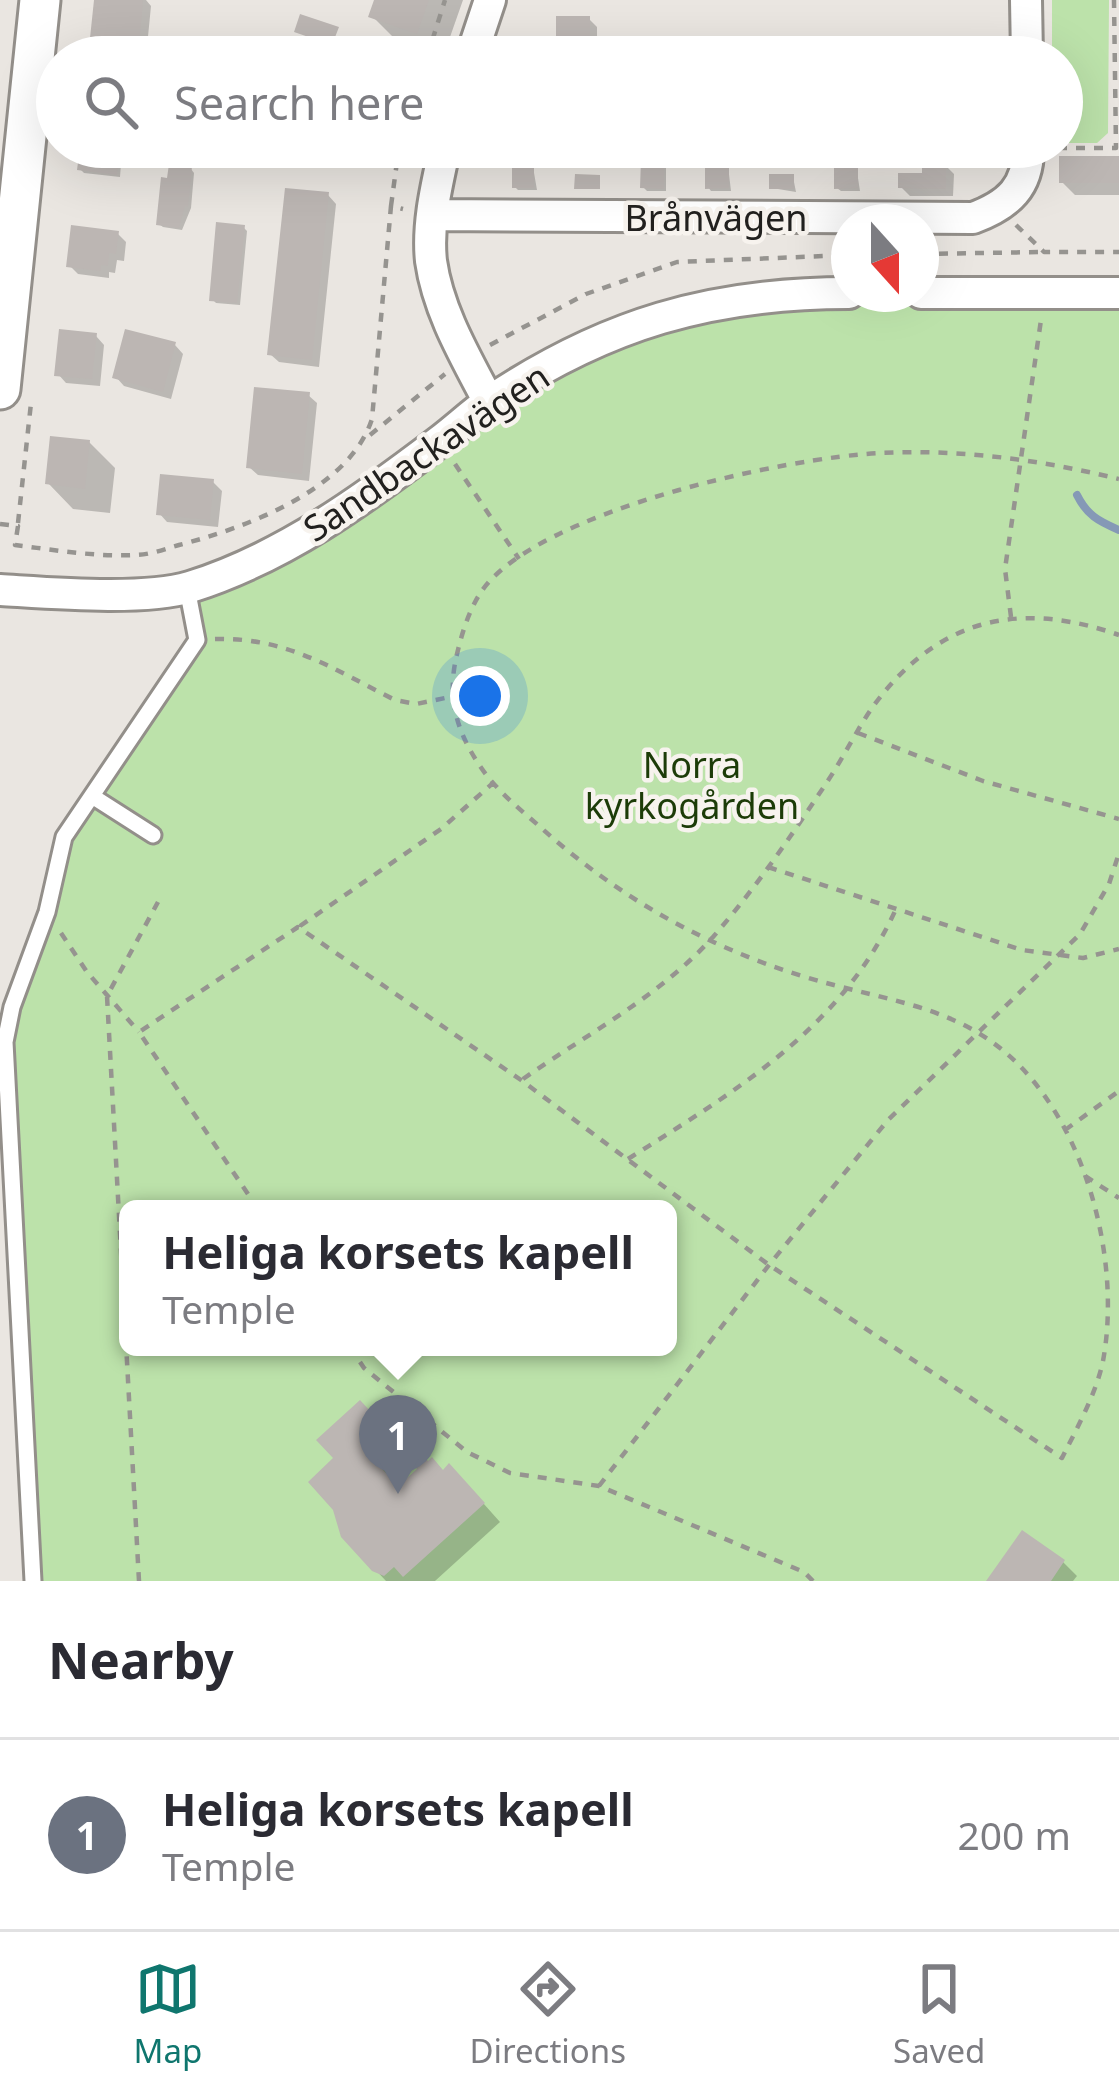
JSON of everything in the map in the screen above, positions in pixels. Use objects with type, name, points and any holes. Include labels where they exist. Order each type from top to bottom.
[{"type":"street","points":[[36,36],[40,0]]},
{"type":"street","points":[[478,36],[490,0]]},
{"type":"street","points":[[1027,0],[1027,36]]},
{"type":"street","points":[[0,389],[36,39]]},
{"type":"street","points":[[441,168],[432,215],[431,260],[440,296],[489,402]]},
{"type":"street","points":[[999,208],[1020,188],[1024,168]]},
{"type":"street","name":"Brånvägen","points":[[432,215],[973,218],[999,208]]},
{"type":"street","points":[[939,293],[1119,293]]},
{"type":"street","name":"Sandbackavägen","points":[[0,590],[123,593],[187,588],[286,547],[489,402],[580,349],[671,312],[746,297],[831,294]]},
{"type":"lane","points":[[33,1581],[5,1042],[12,1007],[47,912],[64,837],[197,640],[187,588]]},
{"type":"lane","points":[[92,796],[154,835]]},
{"type":"path","points":[[434,36],[445,0]]},
{"type":"path","points":[[1083,148],[1115,148],[1114,0]]},
{"type":"path","points":[[366,439],[372,419],[396,168]]},
{"type":"path","points":[[391,206],[432,215]]},
{"type":"path","points":[[999,208],[1044,252]]},
{"type":"path","points":[[939,254],[1119,252]]},
{"type":"path","points":[[0,524],[18,526],[15,545],[139,556],[248,525],[296,501],[466,358],[586,294],[677,262],[831,256]]},
{"type":"path","points":[[1011,617],[1004,569],[1046,292]]},
{"type":"path","points":[[440,441],[519,559]]},
{"type":"path","points":[[298,927],[521,1080],[769,1265],[1062,1458],[1102,1364],[1109,1314],[1104,1252],[1084,1176],[1064,1131],[1047,1099],[1019,1064],[982,1032],[916,1004],[769,965],[645,909],[595,873],[493,783],[463,736],[450,697],[468,617],[481,592],[519,559],[611,513],[699,483],[772,464],[883,452],[1020,458],[1119,479]]},
{"type":"path","points":[[521,1080],[662,986],[709,941],[767,866],[880,698],[918,660],[940,644],[1011,617],[1068,619],[1119,635]]},
{"type":"path","points":[[197,640],[284,645],[395,700],[416,704],[450,697]]},
{"type":"path","points":[[858,733],[964,774],[1119,819]]},
{"type":"path","points":[[139,1032],[441,829],[493,783]]},
{"type":"path","points":[[598,1486],[888,1120],[1058,958],[1094,914],[1119,854]]},
{"type":"path","points":[[767,866],[895,911],[1058,958],[1083,958],[1119,949]]},
{"type":"path","points":[[119,1209],[107,996],[158,902]]},
{"type":"path","points":[[628,1159],[762,1073],[828,1012],[880,945],[895,911]]},
{"type":"path","points":[[47,912],[139,1032],[252,1200]]},
{"type":"path","points":[[1064,1131],[1119,1091]]},
{"type":"path","points":[[1084,1176],[1119,1198]]},
{"type":"path","points":[[127,1356],[140,1581]]},
{"type":"path","points":[[356,1356],[364,1368],[467,1451],[510,1473],[598,1486],[804,1572],[813,1581]]},
{"type":"green space","points":[[1052,0],[1109,0],[1108,133],[1097,143],[1083,143],[1083,36],[1052,36]]},
{"type":"green space","name":"Norra kyrkogården","points":[[1119,293],[1119,1581],[33,1581],[5,1042],[64,837],[197,640],[187,588],[671,312],[831,296],[831,312],[939,312],[939,294]]},
{"type":"building","points":[[94,0],[143,0],[140,36],[90,36]]},
{"type":"building","points":[[374,0],[429,0],[417,34],[368,17]]},
{"type":"building","points":[[300,14],[339,27],[336,36],[294,32]]},
{"type":"building","points":[[556,16],[590,16],[590,36],[556,36]]},
{"type":"building","points":[[1083,156],[1119,156],[1119,183],[1059,183],[1059,168],[1083,168]]},
{"type":"building","points":[[77,168],[118,168],[117,175]]},
{"type":"building","points":[[168,168],[192,168],[188,207],[179,228],[156,225],[161,177],[167,178]]},
{"type":"building","points":[[512,168],[534,168],[534,188],[512,188]]},
{"type":"building","points":[[641,168],[664,168],[664,189],[640,188]]},
{"type":"building","points":[[705,168],[729,168],[729,188],[705,189]]},
{"type":"building","points":[[834,168],[858,168],[858,188],[834,189]]},
{"type":"building","points":[[922,168],[946,168],[946,189],[898,188],[898,173],[922,173]]},
{"type":"building","points":[[575,174],[600,175],[600,189],[574,189]]},
{"type":"building","points":[[769,174],[794,174],[794,189],[769,189]]},
{"type":"building","points":[[285,188],[329,192],[312,360],[267,355]]},
{"type":"building","points":[[216,222],[245,225],[237,303],[209,301]]},
{"type":"building","points":[[71,225],[119,231],[116,254],[109,253],[108,266],[101,265],[101,271],[66,267]]},
{"type":"building","points":[[59,329],[97,333],[92,379],[54,376]]},
{"type":"building","points":[[125,329],[176,342],[163,392],[112,378]]},
{"type":"building","points":[[254,387],[310,392],[302,474],[246,468]]},
{"type":"building","points":[[50,436],[90,440],[85,489],[45,484]]},
{"type":"building","points":[[160,474],[214,479],[210,520],[156,515]]},
{"type":"building","points":[[360,1400],[382,1424],[389,1417],[428,1461],[432,1457],[443,1470],[449,1463],[485,1503],[403,1577],[394,1567],[384,1576],[372,1571],[341,1537],[333,1510],[308,1482],[333,1458],[316,1440]],"holes":[[[389,1438],[417,1469],[398,1486],[370,1456]]]},
{"type":"building","points":[[1022,1530],[1065,1560],[1051,1581],[986,1581]]},
{"type":"waterway","points":[[1077,495],[1094,517],[1119,530]]},
{"type":"place","name":"Heliga korsets kapell","points":[[398,1494]]}]
